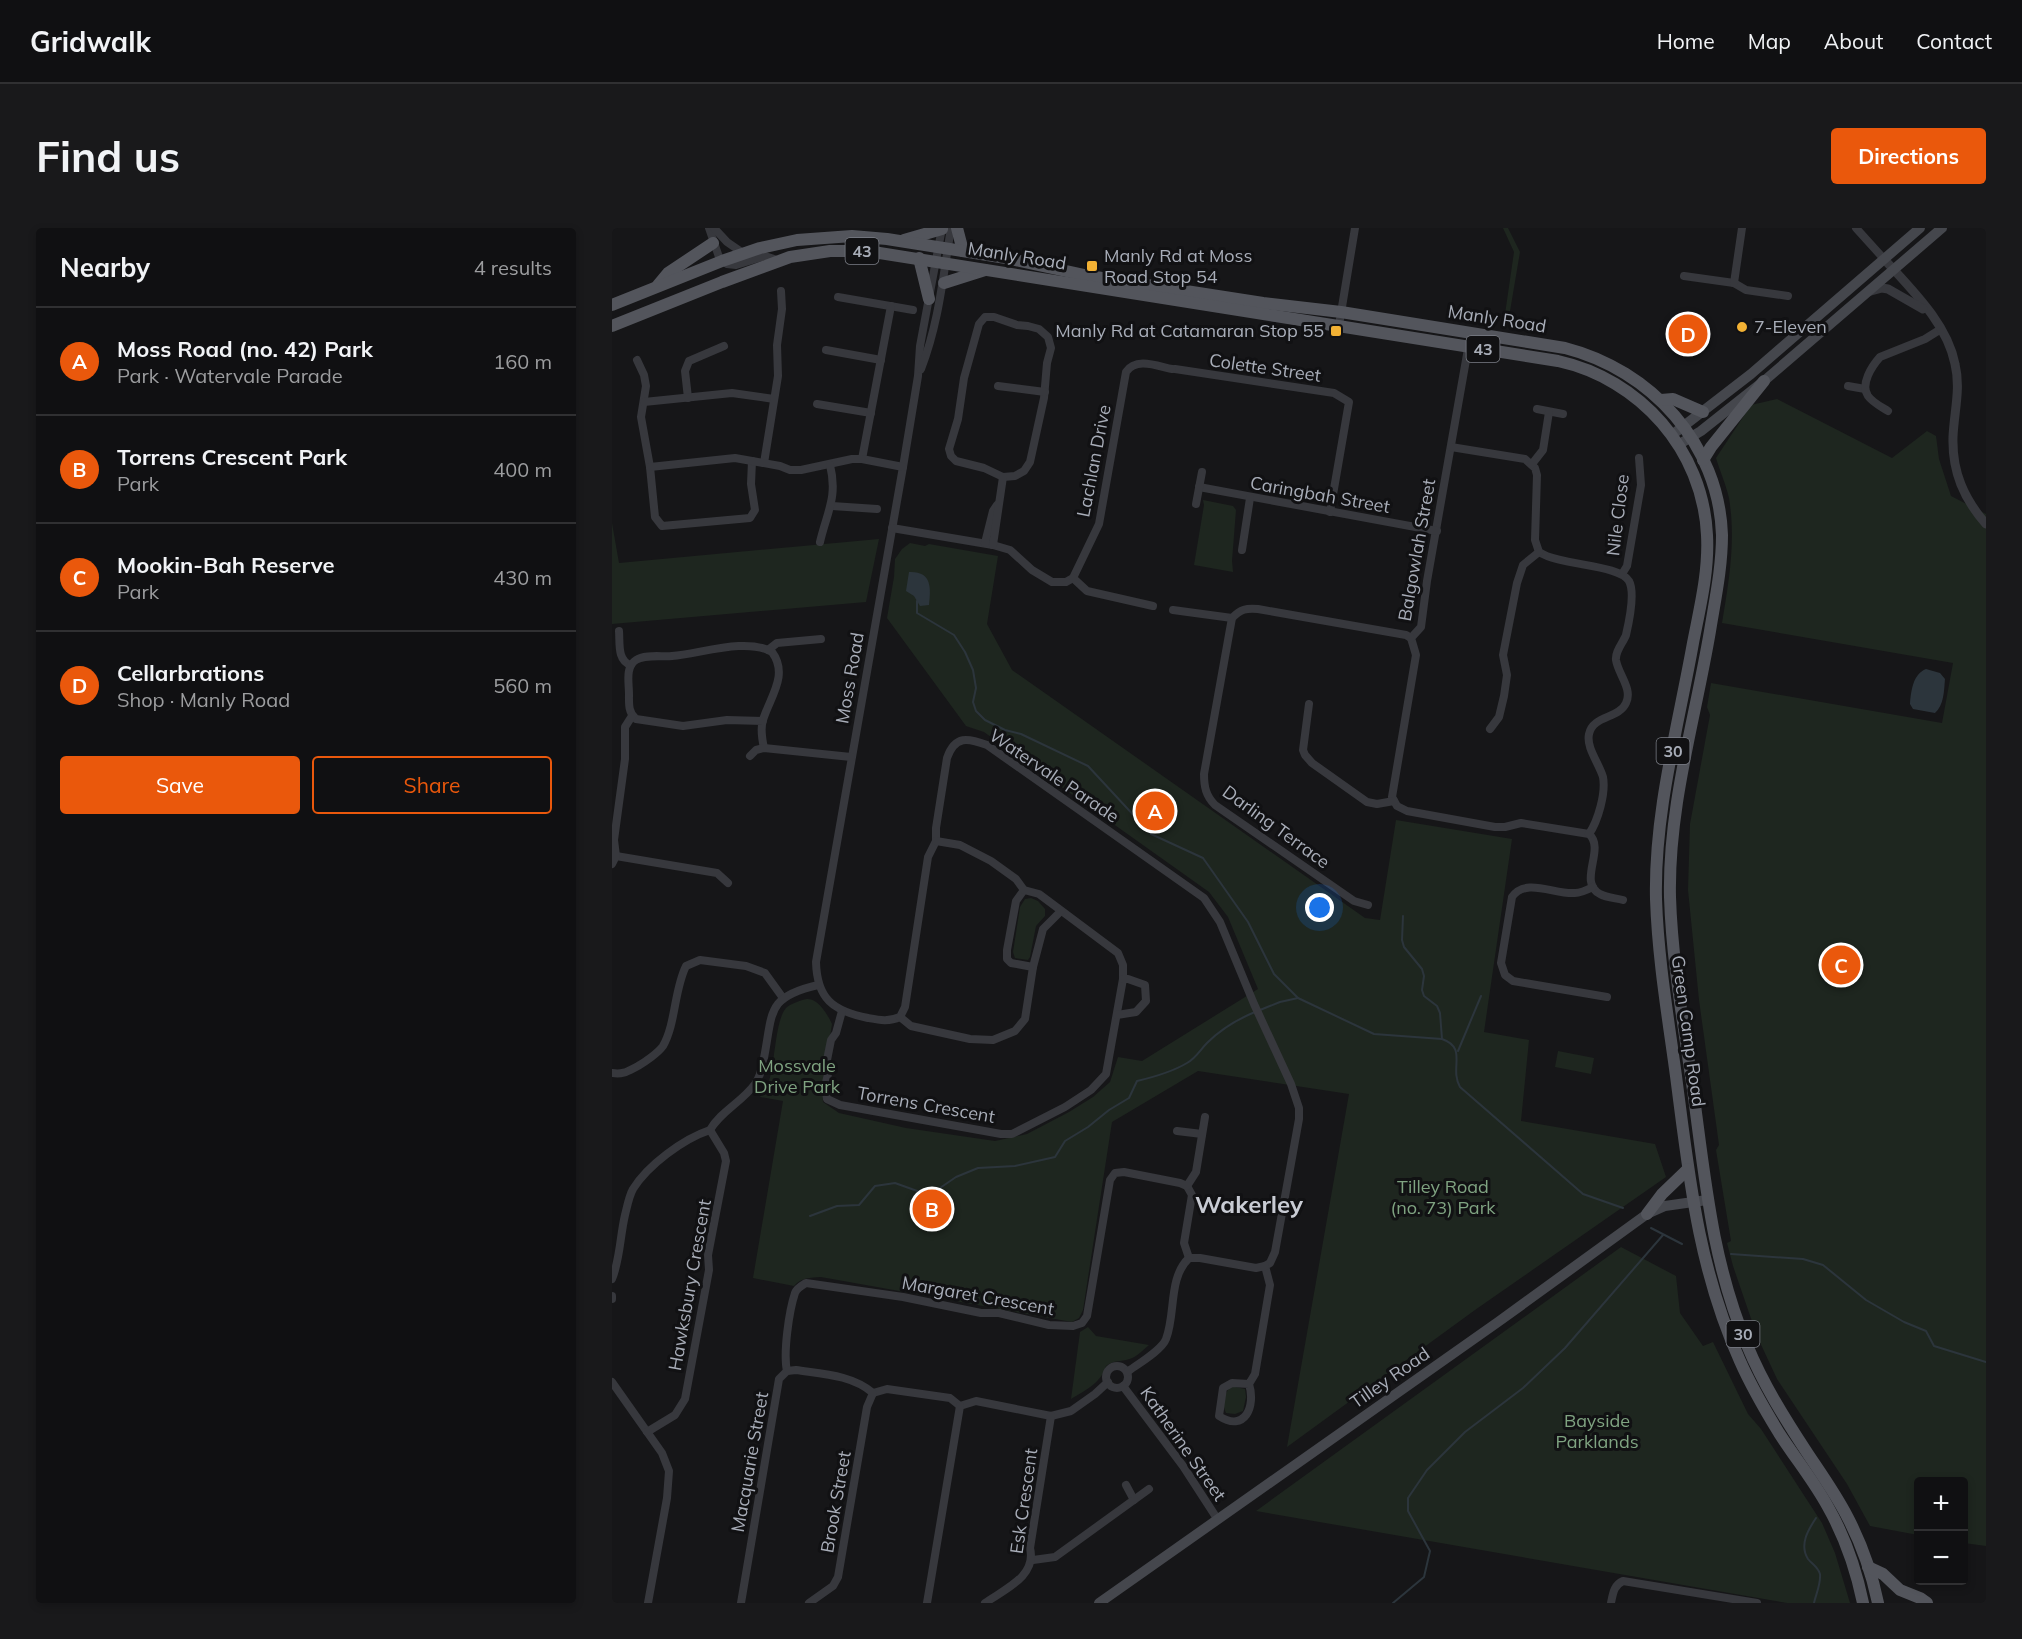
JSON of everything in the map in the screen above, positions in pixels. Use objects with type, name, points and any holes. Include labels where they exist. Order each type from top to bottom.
[{"type":"main road","points":[[900,242],[945,228]]},
{"type":"main road","points":[[957,228],[963,251]]},
{"type":"main road","points":[[1688,432],[1703,412],[1751,374],[1920,228]]},
{"type":"main road","points":[[1675,440],[1764,381],[1942,228]]},
{"type":"main road","name":"Manly Road","points":[[612,305],[743,253],[778,243],[826,237],[872,237],[1018,260],[1089,276],[1263,303],[1341,312],[1584,353],[1624,372],[1661,400],[1688,432],[1703,460]]},
{"type":"main road","points":[[655,288],[668,273],[713,243]]},
{"type":"main road","name":"Manly Road","points":[[612,326],[777,260],[804,254],[850,250],[919,258],[1558,361],[1596,373],[1624,388],[1661,421],[1675,440]]},
{"type":"main road","points":[[919,258],[929,299]]},
{"type":"main road","points":[[944,283],[986,269]]},
{"type":"main road","points":[[1703,460],[1764,381]]},
{"type":"main road","points":[[1661,400],[1673,399],[1703,412]]},
{"type":"main road","name":"Green Camp Road","points":[[1675,440],[1690,466],[1702,499],[1707,524],[1707,555],[1703,592],[1665,793],[1659,838],[1656,897],[1660,965],[1693,1202],[1714,1294],[1740,1362],[1779,1432],[1832,1514],[1850,1555],[1863,1603]]},
{"type":"main road","name":"Green Camp Road","points":[[1703,460],[1720,513],[1721,562],[1702,677],[1675,809],[1670,893],[1673,940],[1707,1200],[1724,1279],[1748,1347],[1779,1408],[1849,1519],[1868,1567],[1878,1603]]},
{"type":"main road","points":[[1647,1214],[1662,1194],[1688,1169]]},
{"type":"main road","name":"Tilley Road","points":[[1099,1603],[1647,1214],[1665,1206],[1707,1200]]},
{"type":"main road","points":[[1868,1567],[1883,1574],[1900,1590],[1927,1603]]},
{"type":"street","points":[[709,228],[722,261],[730,265],[765,256],[777,260]]},
{"type":"street","points":[[714,228],[727,242],[743,253]]},
{"type":"street","points":[[941,262],[945,228]]},
{"type":"street","points":[[1339,325],[1355,228]]},
{"type":"street","points":[[1734,283],[1742,228]]},
{"type":"street","points":[[1856,228],[1893,269],[1941,329],[1955,363],[1958,388],[1953,437],[1955,466],[1965,496],[1986,524]]},
{"type":"street","name":"Moss Road","points":[[918,376],[934,333],[944,283],[941,262]]},
{"type":"street","name":"Moss Road","points":[[818,985],[816,963],[903,467],[918,376],[920,346],[929,299],[941,262]]},
{"type":"street","points":[[1684,276],[1734,283],[1746,290],[1788,296]]},
{"type":"street","points":[[1868,292],[1876,288],[1888,290],[1930,313]]},
{"type":"street","points":[[764,463],[778,376],[777,339],[782,309],[781,291]]},
{"type":"street","points":[[838,297],[913,310]]},
{"type":"street","points":[[862,459],[891,306]]},
{"type":"street","points":[[985,317],[994,317],[1017,325],[1040,329],[1048,337],[1051,348],[1047,363],[1045,392],[1030,462],[1024,471],[1015,476],[1003,477],[984,468],[956,461],[951,456],[950,449],[958,419],[964,378],[976,334],[985,317]]},
{"type":"street","points":[[1888,411],[1873,402],[1865,389],[1872,368],[1880,357],[1924,339],[1941,329]]},
{"type":"street","name":"Balgowlah Street","points":[[1394,801],[1392,789],[1416,655],[1411,639],[1421,627],[1471,333]]},
{"type":"street","points":[[688,398],[685,371],[689,361],[724,346]]},
{"type":"street","points":[[826,350],[881,360]]},
{"type":"street","points":[[637,360],[646,386],[641,417],[650,466],[655,517],[662,526],[744,520],[753,515],[755,510],[751,484],[752,461]]},
{"type":"street","name":"Colette Street","points":[[1130,366],[1140,363],[1334,393],[1350,402],[1330,512]]},
{"type":"street","name":"Lachlan Drive","points":[[1072,578],[1099,524],[1126,372],[1130,366]]},
{"type":"street","points":[[998,386],[1045,392]]},
{"type":"street","points":[[1848,386],[1865,389]]},
{"type":"street","points":[[644,402],[732,393],[774,399]]},
{"type":"street","points":[[817,404],[871,413]]},
{"type":"street","points":[[1537,410],[1563,414]]},
{"type":"street","points":[[1532,464],[1543,450],[1549,412]]},
{"type":"street","points":[[1451,447],[1525,459],[1532,464],[1536,475],[1535,540],[1539,552],[1557,560],[1622,574],[1629,580],[1633,592],[1626,635],[1616,657],[1618,671],[1627,687],[1628,701],[1624,708],[1599,720],[1589,732],[1588,741],[1603,777],[1598,818],[1589,834]]},
{"type":"street","points":[[650,466],[735,458],[790,470],[830,465],[852,459],[903,467]]},
{"type":"street","name":"Nile Close","points":[[1622,574],[1627,566],[1641,485],[1639,458]]},
{"type":"street","points":[[820,542],[826,517],[832,506],[834,482],[830,465]]},
{"type":"street","points":[[1196,504],[1202,472]]},
{"type":"street","points":[[989,544],[993,511],[998,504],[1003,477]]},
{"type":"street","name":"Caringbah Street","points":[[1199,487],[1437,531]]},
{"type":"street","points":[[1242,550],[1250,498]]},
{"type":"street","points":[[832,506],[877,509]]},
{"type":"street","points":[[892,528],[989,544],[1010,550],[1032,570],[1052,582],[1066,582],[1072,578],[1087,591],[1153,606]]},
{"type":"street","points":[[1490,729],[1499,717],[1504,696],[1507,675],[1503,655],[1517,583],[1523,565],[1539,552]]},
{"type":"street","points":[[1173,610],[1232,618],[1239,610],[1258,609],[1397,634],[1411,639]]},
{"type":"street","name":"Darling Terrace","points":[[1232,618],[1204,774],[1204,783],[1209,798],[1215,805],[1354,901],[1368,905]]},
{"type":"street","points":[[619,631],[621,658],[626,664],[631,665]]},
{"type":"street","points":[[768,650],[777,643],[821,639]]},
{"type":"street","points":[[763,721],[727,720],[683,726],[636,720],[632,716],[629,705],[628,671],[636,660],[645,657],[674,656],[719,648],[750,647],[768,650],[777,659],[779,675],[777,688],[763,721],[764,748]]},
{"type":"street","points":[[1310,704],[1303,740],[1305,755],[1312,763],[1367,802],[1377,804],[1394,801],[1397,806],[1407,811],[1495,827],[1521,823],[1589,834],[1594,838],[1595,847],[1590,876],[1593,887],[1602,896],[1623,900]]},
{"type":"street","points":[[632,716],[625,727],[614,860],[717,873],[728,883]]},
{"type":"street","name":"Watervale Parade","points":[[900,1017],[905,1007],[928,858],[936,842],[936,828],[950,750],[958,742],[969,739],[987,745],[1204,898],[1220,922],[1253,1002],[1291,1084],[1299,1108],[1299,1119],[1275,1252],[1270,1263],[1265,1266]]},
{"type":"street","points":[[750,756],[756,750],[764,748],[852,757]]},
{"type":"street","name":"Torrens Crescent","points":[[842,1011],[825,1065],[828,1074],[825,1087],[827,1099],[840,1105],[1000,1134],[1012,1134],[1065,1107],[1091,1090],[1106,1074],[1123,980],[1123,965],[1118,953],[1038,894],[1024,890],[1016,879],[991,861],[960,845],[936,842]]},
{"type":"street","points":[[1593,887],[1579,894],[1528,887],[1516,892],[1512,897],[1501,963],[1505,975],[1513,981],[1607,997]]},
{"type":"street","points":[[1024,890],[1016,901],[1007,959],[1011,963],[1033,967]]},
{"type":"street","points":[[612,1280],[616,1239],[632,1190],[646,1172],[694,1135],[710,1130],[716,1119],[744,1097],[757,1082],[761,1073],[774,1009],[778,1002],[790,993],[818,985],[826,999],[842,1011],[882,1021],[892,1021],[900,1017],[911,1026],[926,1030],[970,1039],[993,1040],[1015,1031],[1025,1018],[1033,967],[1043,929],[1061,911]]},
{"type":"street","points":[[612,1073],[621,1075],[643,1063],[662,1046],[672,1016],[679,979],[686,966],[700,960],[746,966],[765,973],[783,998]]},
{"type":"street","points":[[1117,1015],[1136,1012],[1146,1001],[1144,985],[1128,979],[1123,980]]},
{"type":"street","points":[[1189,1258],[1184,1244],[1192,1195],[1187,1186],[1196,1172],[1206,1117]]},
{"type":"street","name":"Hawksbury Crescent","points":[[647,1432],[675,1415],[685,1400],[709,1270],[708,1255],[726,1169],[724,1152],[710,1130]]},
{"type":"street","points":[[1177,1131],[1203,1134]]},
{"type":"street","name":"Margaret Crescent","points":[[787,1371],[786,1345],[796,1292],[806,1283],[903,1297],[981,1313],[999,1313],[1049,1325],[1073,1326],[1082,1323],[1087,1316],[1110,1180],[1115,1173],[1124,1172],[1187,1186]]},
{"type":"street","points":[[1189,1258],[1256,1268],[1265,1266],[1270,1285],[1254,1374],[1250,1384],[1247,1415],[1242,1420],[1228,1422],[1219,1416],[1223,1388],[1232,1383],[1250,1384]]},
{"type":"street","points":[[1127,1372],[1166,1340],[1179,1270],[1189,1258]]},
{"type":"street","points":[[1121,1367],[1127,1372],[1128,1380],[1123,1386],[1115,1388],[1108,1382],[1107,1374],[1112,1368],[1121,1367]]},
{"type":"street","name":"Macquarie Street","points":[[741,1603],[780,1379],[787,1371],[796,1370],[863,1384],[873,1393]]},
{"type":"street","points":[[612,1382],[662,1453],[669,1471],[667,1498],[648,1603]]},
{"type":"street","points":[[960,1406],[976,1401],[1051,1416],[1071,1411],[1108,1382]]},
{"type":"street","name":"Katherine Street","points":[[1123,1386],[1183,1466],[1218,1520]]},
{"type":"street","points":[[873,1393],[887,1389],[950,1398],[960,1406]]},
{"type":"street","name":"Brook Street","points":[[808,1603],[833,1587],[838,1577],[867,1407],[873,1393]]},
{"type":"street","points":[[927,1603],[960,1406]]},
{"type":"street","name":"Esk Crescent","points":[[985,1603],[1026,1575],[1033,1560],[1030,1548],[1051,1416]]},
{"type":"street","points":[[1126,1485],[1134,1500]]},
{"type":"street","points":[[1033,1560],[1054,1557],[1149,1489]]},
{"type":"street","points":[[1611,1603],[1617,1584],[1628,1581],[1757,1603]]},
{"type":"green space","points":[[1503,228],[1508,228],[1520,252],[1507,329],[1503,328],[1514,252]]},
{"type":"green space","points":[[1777,399],[1892,458],[1927,431],[1936,436],[1939,459],[1951,496],[1986,514],[1986,1546],[1968,1544],[1968,1477],[1914,1477],[1914,1534],[1870,1526],[1847,1484],[1777,1379],[1757,1336],[1727,1243],[1731,1241],[1716,1150],[1719,1145],[1699,1000],[1688,890],[1690,824],[1710,715],[1707,707],[1711,683],[1942,723],[1953,663],[1722,623],[1729,576],[1732,530],[1729,498],[1716,458],[1751,405]]},
{"type":"green space","points":[[1203,500],[1233,506],[1236,510],[1233,572],[1194,565]]},
{"type":"green space","points":[[612,523],[619,563],[879,539],[866,602],[612,624]]},
{"type":"green space","points":[[910,543],[998,556],[987,624],[1012,670],[1365,918],[1380,920],[1396,820],[1512,839],[1484,1032],[1529,1040],[1521,1121],[1655,1144],[1666,1177],[1475,1310],[1287,1447],[1349,1094],[1198,1071],[1112,1122],[1083,1310],[1079,1318],[1072,1322],[821,1277],[803,1279],[794,1286],[753,1278],[783,1101],[760,1097],[771,1074],[782,1014],[790,1005],[811,999],[822,1008],[832,1024],[822,1087],[823,1102],[839,1113],[906,1128],[995,1141],[1027,1134],[1069,1112],[1093,1097],[1110,1082],[1118,1057],[1142,1061],[1258,989],[1228,917],[1209,892],[984,732],[966,726],[887,618],[895,559]]},
{"type":"green space","points":[[1031,898],[1038,901],[1045,909],[1045,916],[1036,926],[1028,960],[1015,958],[1013,952],[1020,907],[1025,899]]},
{"type":"green space","points":[[1558,1051],[1594,1058],[1591,1074],[1555,1067]]},
{"type":"green space","name":"Bayside Parklands","points":[[1621,1247],[1676,1276],[1680,1313],[1703,1346],[1713,1342],[1748,1414],[1761,1429],[1822,1523],[1835,1553],[1850,1603],[1787,1603],[1256,1511]]},
{"type":"green space","points":[[1088,1327],[1096,1336],[1149,1345],[1133,1358],[1106,1366],[1097,1382],[1071,1399],[1080,1332]]},
{"type":"green space","points":[[1231,1386],[1245,1389],[1243,1411],[1235,1414],[1226,1413],[1224,1406],[1225,1395]]},
{"type":"shaded area","points":[[909,572],[917,572],[926,578],[930,587],[929,605],[920,606],[914,596],[906,591]]},
{"type":"shaded area","points":[[1926,669],[1940,673],[1945,679],[1942,702],[1935,713],[1913,709],[1910,704],[1915,679]]},
{"type":"waterway","points":[[917,601],[917,613],[954,635],[965,652],[973,670],[976,688],[973,702],[976,711],[985,720],[1005,730],[1021,734],[1088,766],[1151,834],[1203,858],[1248,922],[1274,974],[1298,998],[1374,1034],[1442,1039],[1450,1043],[1456,1053],[1456,1073],[1460,1087],[1583,1194],[1623,1208]]},
{"type":"waterway","points":[[1403,916],[1404,947],[1422,969],[1424,976],[1422,990],[1424,996],[1437,1006],[1440,1013],[1442,1039]]},
{"type":"waterway","points":[[1458,1051],[1481,996]]},
{"type":"waterway","points":[[1260,1010],[1298,998]]},
{"type":"waterway","points":[[810,1216],[837,1206],[859,1205],[875,1186],[895,1183],[920,1192],[937,1190],[956,1177],[978,1168],[1015,1166],[1055,1157],[1065,1141],[1129,1098],[1137,1081],[1163,1074],[1187,1063],[1218,1034],[1236,1021],[1255,1012]]},
{"type":"waterway","points":[[1651,1228],[1682,1244]]},
{"type":"waterway","points":[[1393,1603],[1424,1577],[1430,1551],[1408,1511],[1408,1498],[1427,1470],[1465,1432],[1523,1388],[1565,1348],[1663,1235]]},
{"type":"waterway","points":[[1731,1254],[1803,1259],[1823,1265],[1866,1300],[1904,1322],[1926,1331],[1934,1346],[1986,1362]]},
{"type":"waterway","points":[[1814,1603],[1820,1574],[1805,1554],[1804,1543],[1816,1518]]},
{"type":"place","name":"Manly Rd at Moss Road Stop 54","points":[[1092,266]]},
{"type":"place","name":"7-Eleven","points":[[1742,327]]},
{"type":"place","name":"Manly Rd at Catamaran Stop 55","points":[[1336,331]]},
{"type":"place","name":"Cellarbrations","points":[[1688,334]]},
{"type":"place","name":"Moss Road (no. 42) Park","points":[[1155,811]]},
{"type":"place","name":"Mookin-Bah Reserve","points":[[1841,965]]},
{"type":"place","name":"Torrens Crescent Park","points":[[932,1209]]},
{"type":"district","name":"Wakerley","points":[[1249,1205]]},
{"type":"park label","name":"Mossvale Drive Park","points":[[797,1076]]},
{"type":"park label","name":"Tilley Road (no. 73) Park","points":[[1443,1197]]}]
